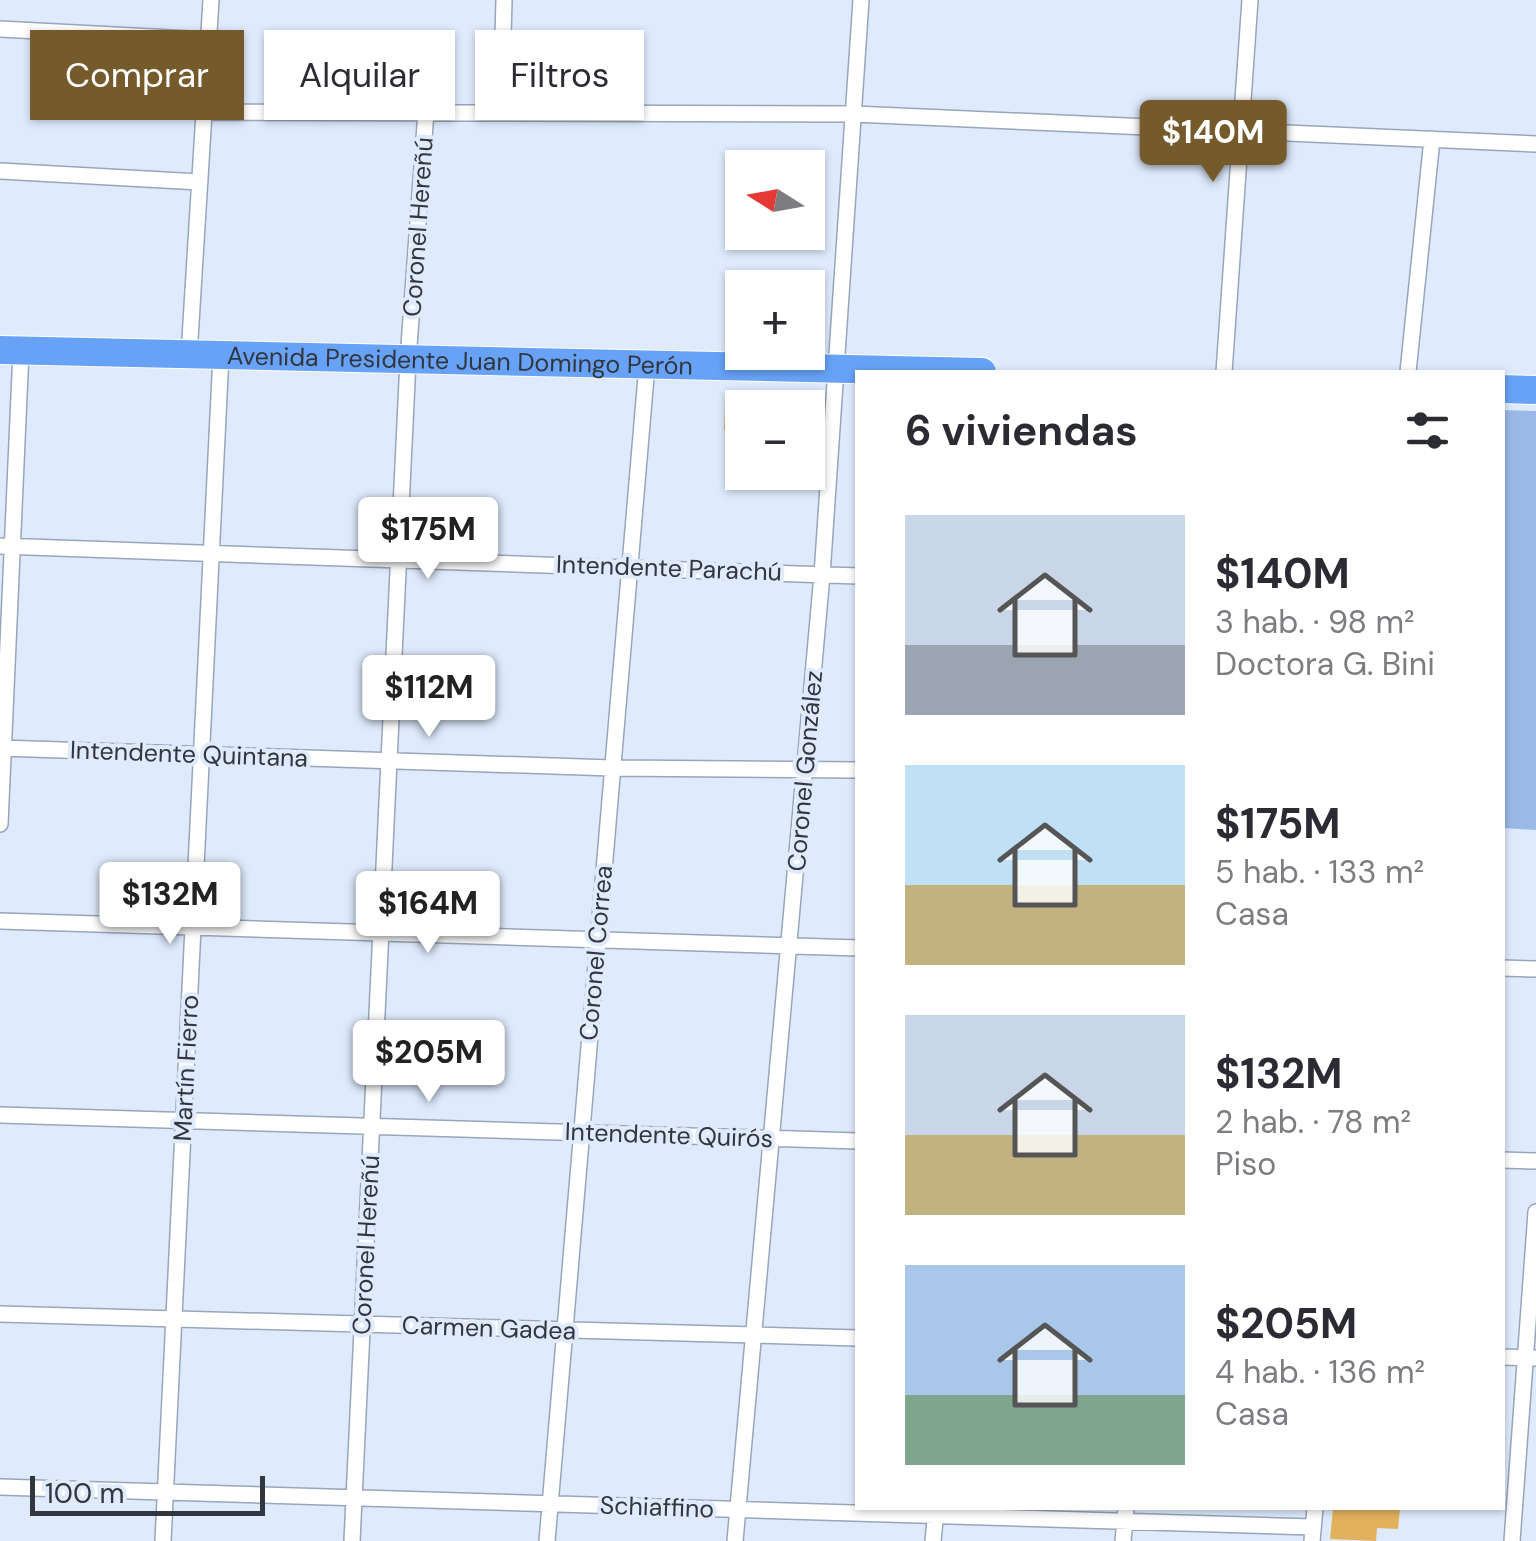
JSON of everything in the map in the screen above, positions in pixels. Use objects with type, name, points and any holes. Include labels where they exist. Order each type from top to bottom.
[{"type":"highway","name":"Avenida Presidente Juan Domingo Perón","points":[[10,351],[855,370]]},
{"type":"highway","points":[[1505,390],[1536,390]]},
{"type":"street","points":[[210,30],[211,0]]},
{"type":"street","points":[[503,30],[504,0]]},
{"type":"street","name":"Coronel González","points":[[735,1541],[822,575],[862,0]]},
{"type":"street","points":[[1224,370],[1250,0]]},
{"type":"street","points":[[0,29],[30,31]]},
{"type":"street","points":[[644,112],[854,114],[1536,144]]},
{"type":"street","points":[[189,355],[204,120]]},
{"type":"street","name":"Coronel Hereñú","points":[[352,1541],[408,360],[425,120]]},
{"type":"street","points":[[1408,370],[1432,139]]},
{"type":"street","points":[[0,171],[200,182]]},
{"type":"street","points":[[0,824],[10,351]]},
{"type":"street","name":"Martín Fierro","points":[[163,1541],[221,355]]},
{"type":"street","name":"Coronel Correa","points":[[546,1541],[647,365]]},
{"type":"street","name":"Intendente Parachú","points":[[6,546],[855,576]]},
{"type":"street","name":"Intendente Quintana","points":[[2,748],[612,768],[855,770]]},
{"type":"street","points":[[0,920],[855,948]]},
{"type":"street","points":[[1505,968],[1536,969]]},
{"type":"street","name":"Intendente Quirós","points":[[0,1115],[855,1141]]},
{"type":"street","points":[[1505,1160],[1536,1161]]},
{"type":"street","points":[[1512,1541],[1531,1358],[1536,1212]]},
{"type":"street","name":"Carmen Gadea","points":[[0,1314],[855,1338]]},
{"type":"street","points":[[1505,1357],[1531,1358]]},
{"type":"street","name":"Schiaffino","points":[[0,1487],[738,1510],[1126,1515],[1313,1534]]},
{"type":"street","points":[[934,1541],[936,1512]]},
{"type":"street","points":[[1124,1541],[1126,1515]]},
{"type":"shaded area","points":[[1505,410],[1536,411],[1536,830],[1505,828]]},
{"type":"building","points":[[1333,1510],[1400,1510],[1398,1529],[1377,1528],[1376,1541],[1330,1539]]}]
